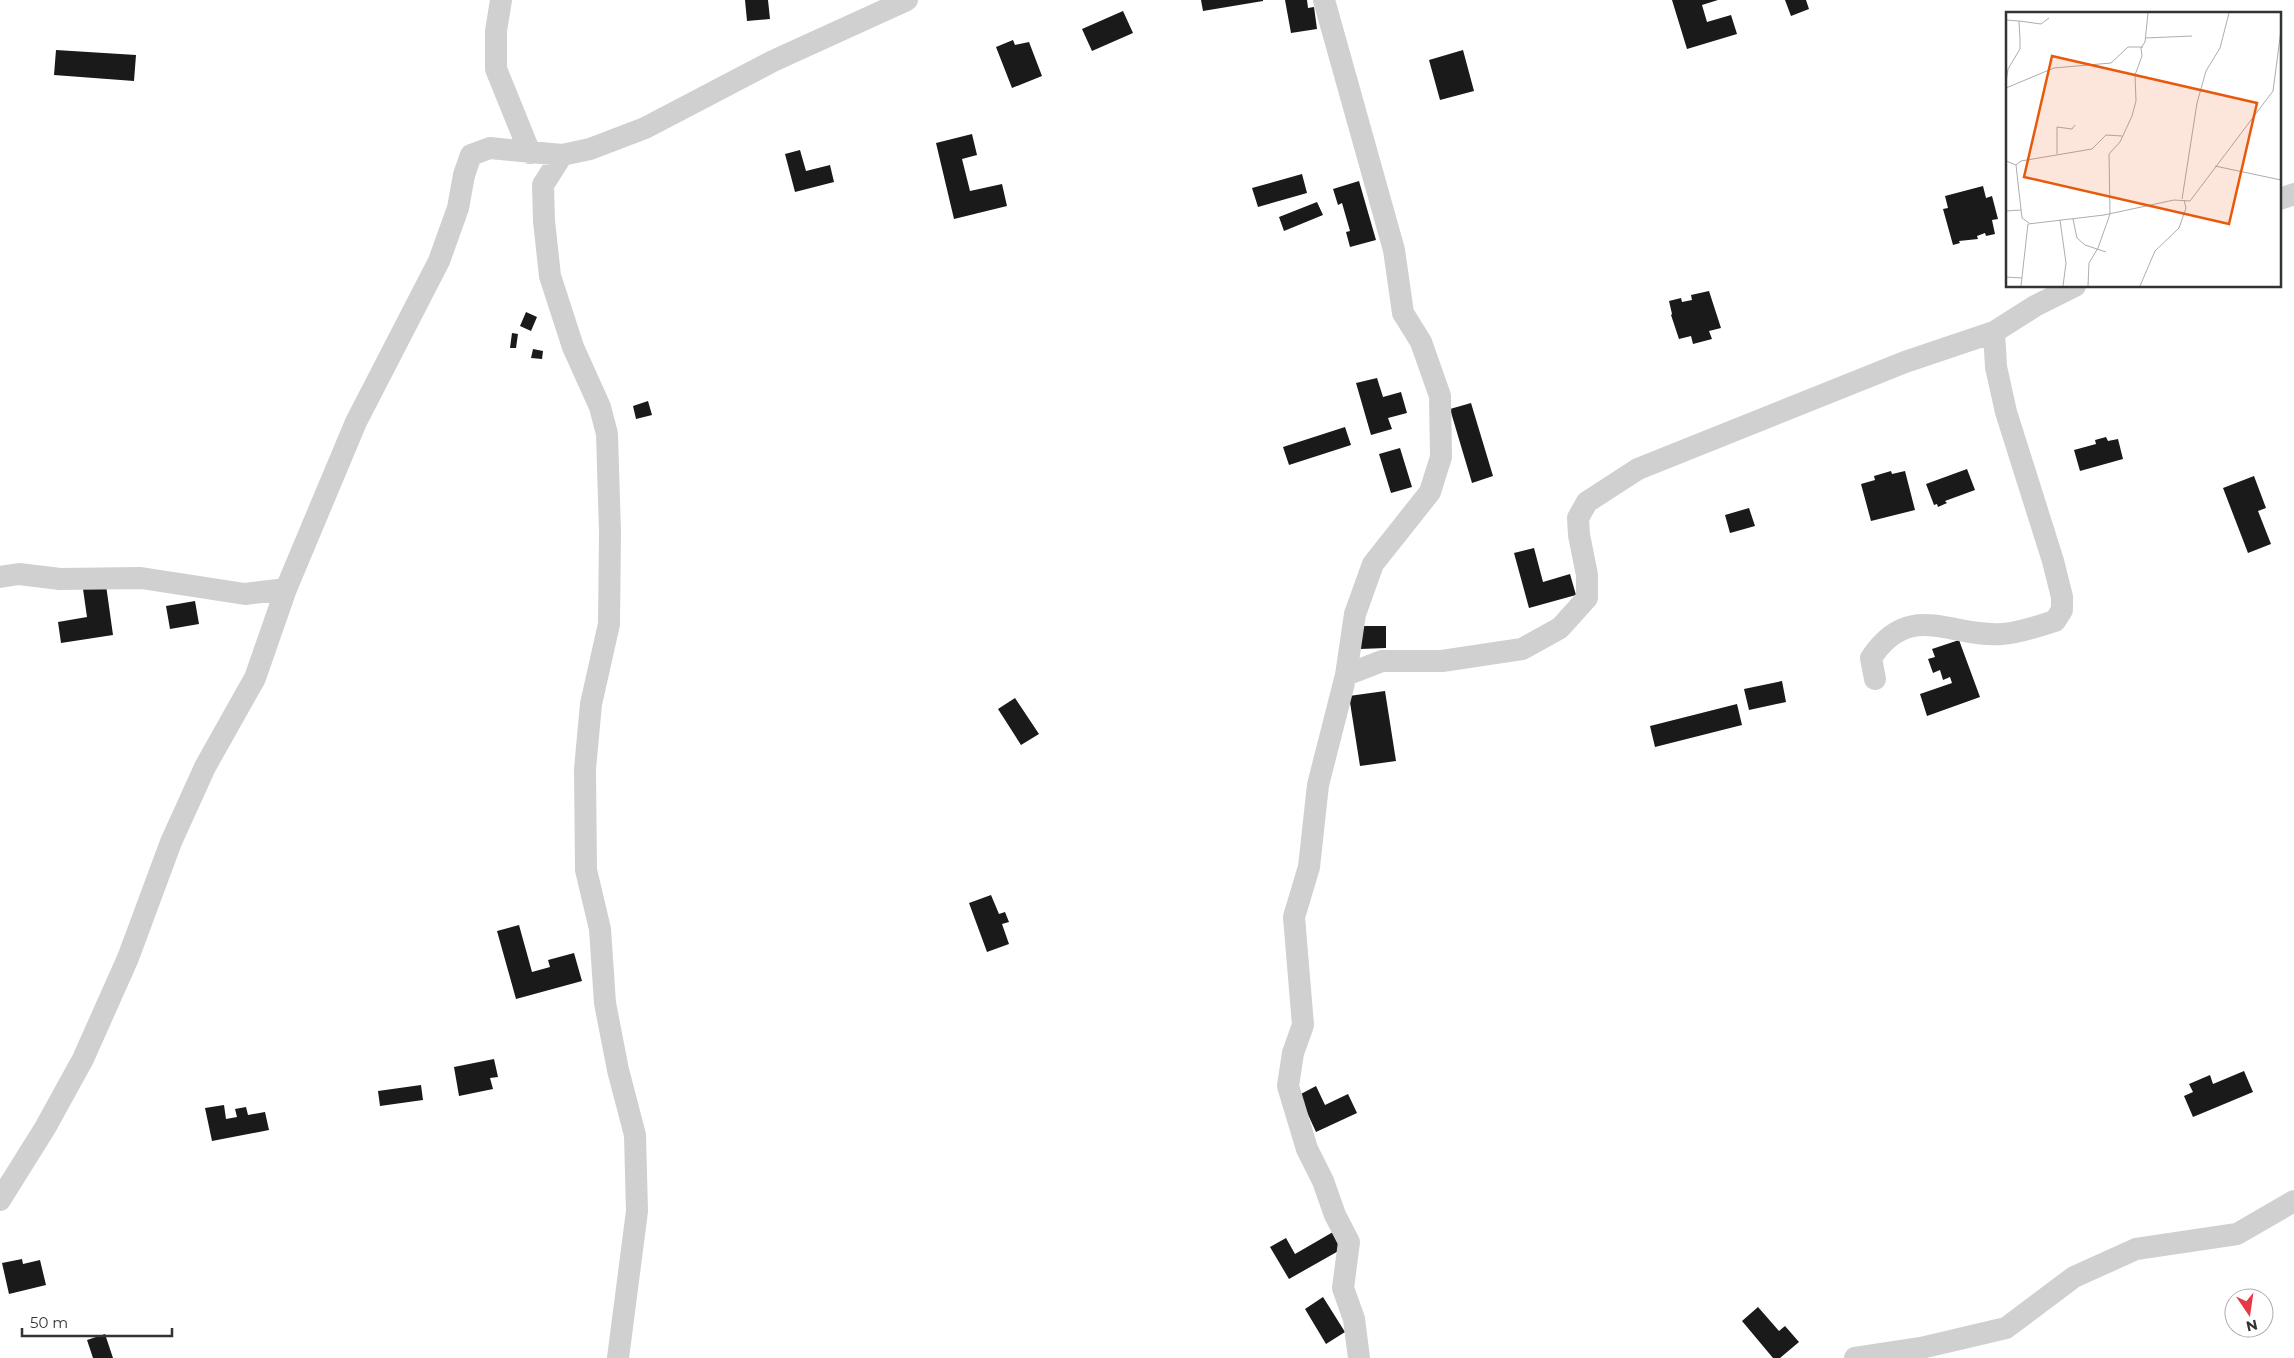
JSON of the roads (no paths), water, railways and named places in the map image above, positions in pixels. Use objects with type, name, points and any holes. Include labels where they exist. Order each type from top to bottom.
[{"type":"street","points":[[501,0],[496,31],[496,69],[530,153]]},
{"type":"street","points":[[0,1200],[45,1128],[83,1059],[128,958],[174,833],[205,766],[255,678],[286,589],[356,422],[439,261],[458,208],[464,175],[471,156],[490,148],[562,155],[590,148],[645,128],[773,61],[908,0]]},
{"type":"street","points":[[1324,0],[1394,250],[1403,313],[1421,342],[1440,396],[1441,457],[1430,492],[1373,564],[1355,614],[1346,675],[1318,785],[1309,866],[1294,917],[1303,1025],[1293,1053],[1288,1086],[1307,1149],[1323,1181],[1335,1216],[1349,1242],[1343,1288],[1354,1319],[1358,1358]]},
{"type":"street","points":[[562,155],[543,185],[544,221],[550,276],[573,347],[600,407],[607,434],[610,532],[608,624],[591,704],[585,769],[586,870],[600,929],[605,1003],[618,1070],[635,1134],[637,1211],[618,1358]]},
{"type":"street","points":[[2282,198],[2294,194]]},
{"type":"street","points":[[1346,675],[1382,661],[1442,661],[1522,649],[1560,628],[1587,598],[1587,575],[1579,535],[1578,518],[1587,502],[1638,469],[1905,362],[1994,332],[2035,306],[2072,288]]},
{"type":"street","points":[[1875,679],[1872,658],[1880,645],[1902,628],[1935,624],[2002,634],[2055,622],[2062,610],[2062,597],[2053,561],[2006,412],[1996,367],[1994,332]]},
{"type":"street","points":[[0,577],[20,574],[60,579],[141,578],[245,594],[286,589]]},
{"type":"street","points":[[1855,1358],[1921,1348],[2006,1328],[2074,1277],[2136,1249],[2237,1234],[2294,1201]]}]
